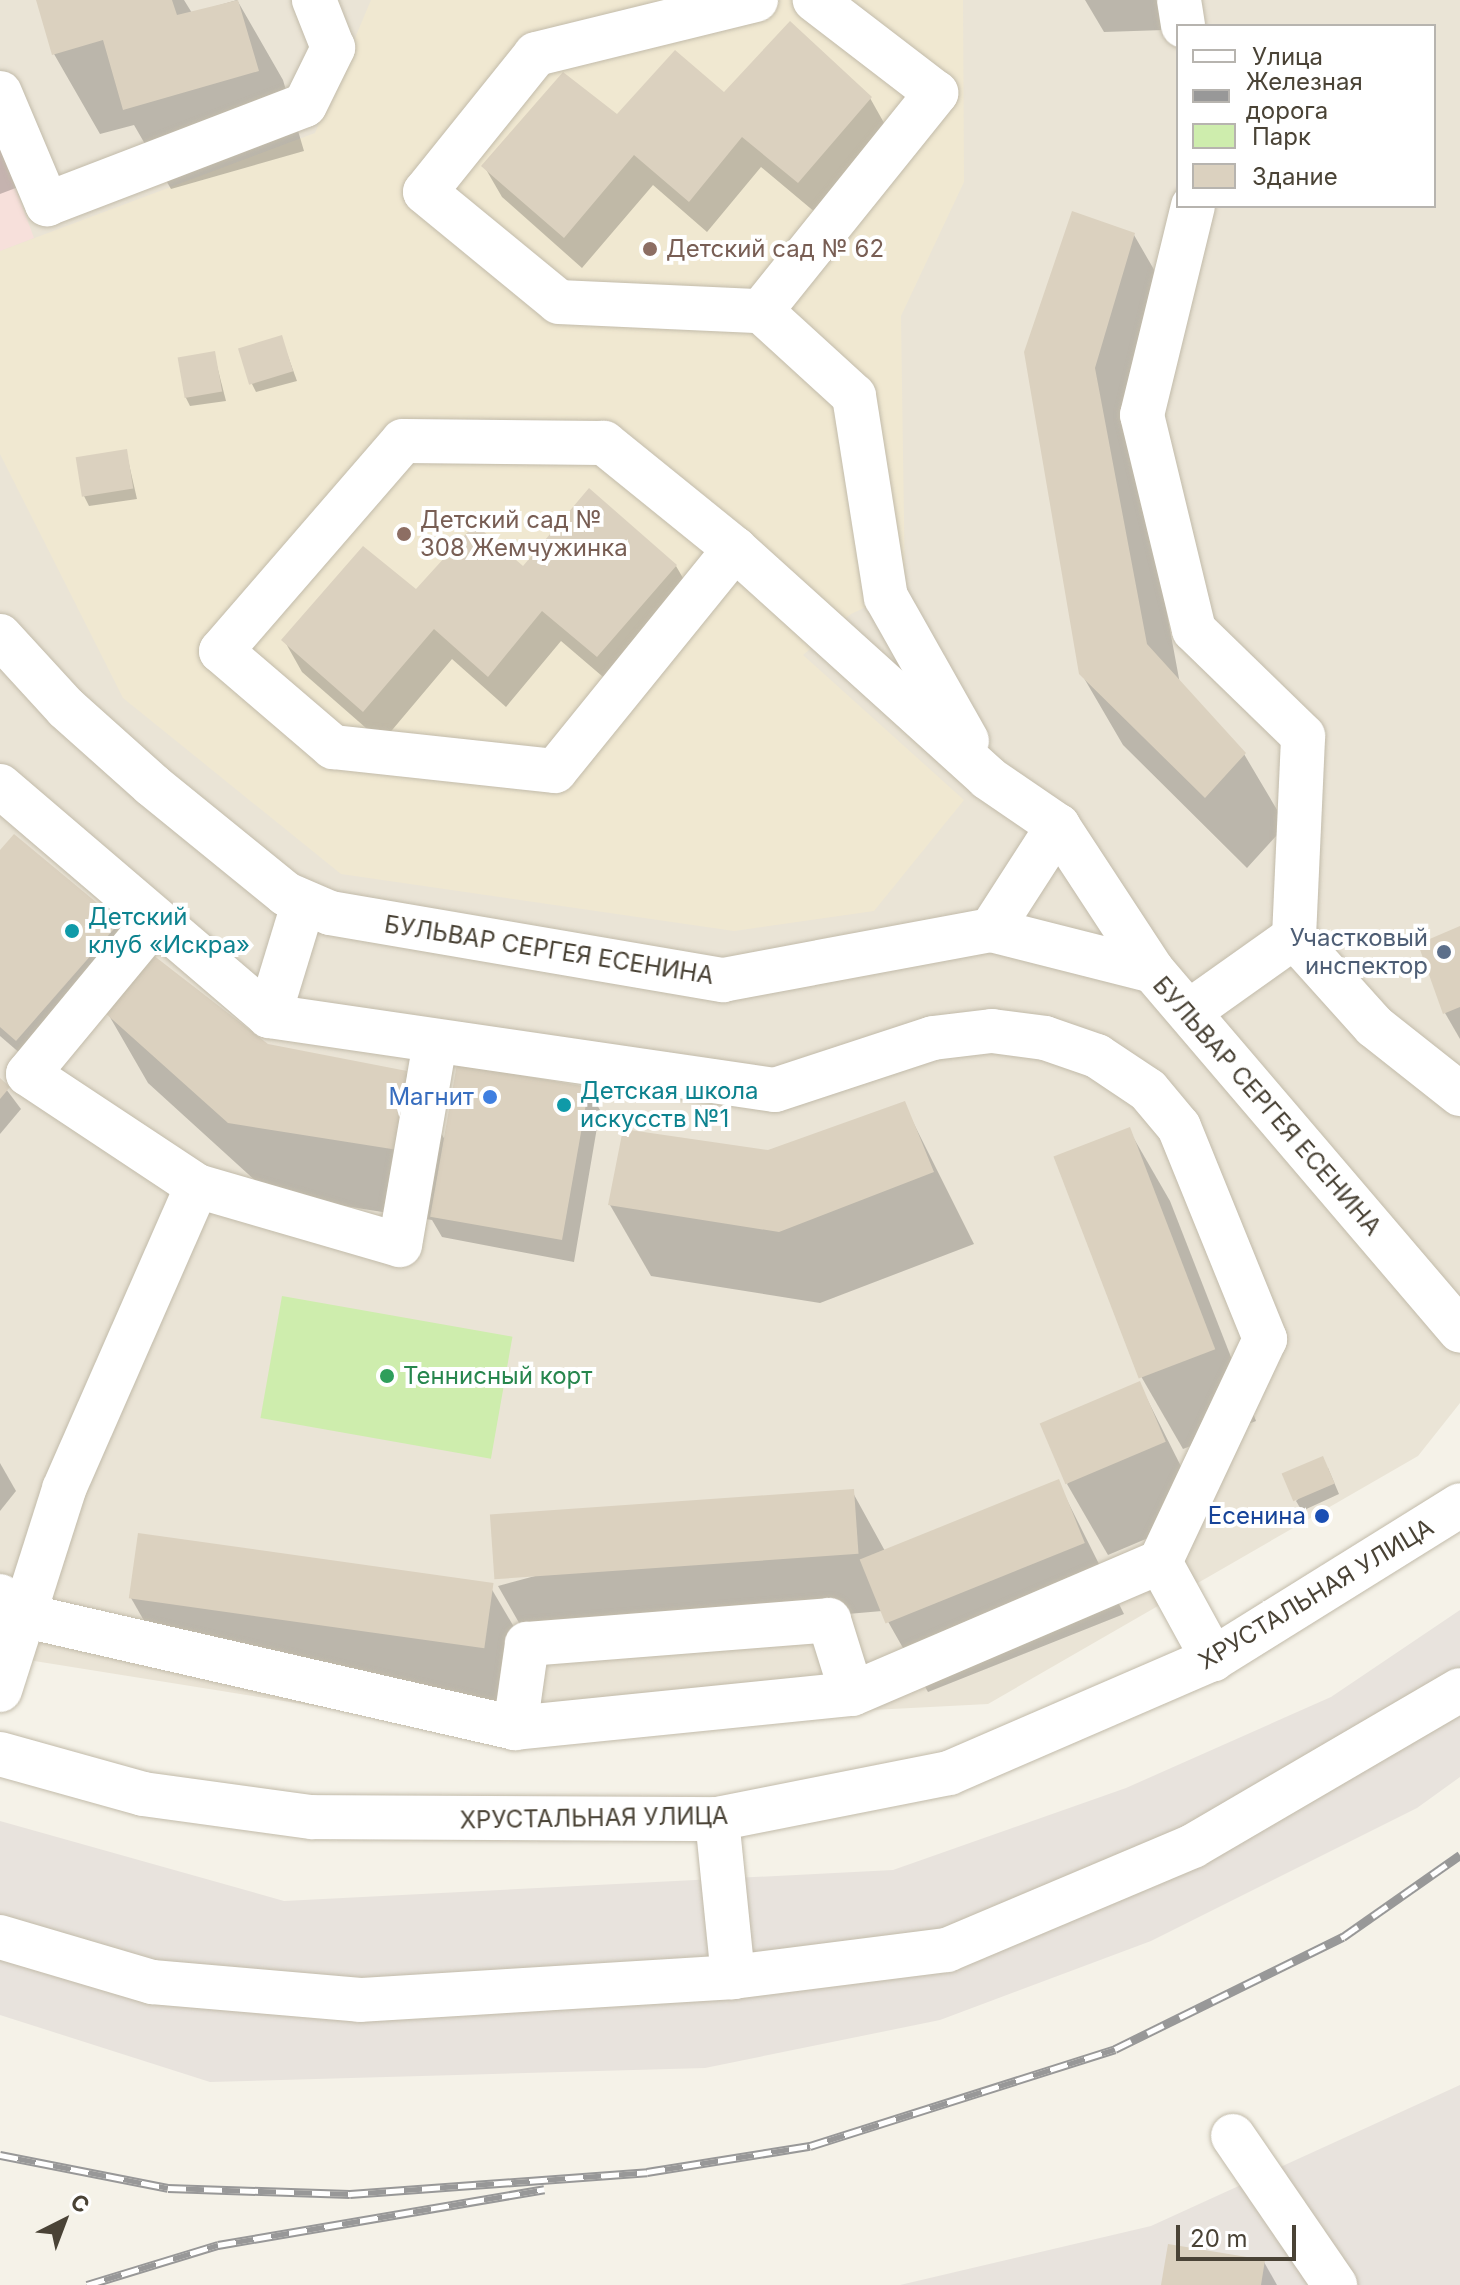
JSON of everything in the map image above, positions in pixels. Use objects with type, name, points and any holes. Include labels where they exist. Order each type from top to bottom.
[{"type":"street","points":[[0,93],[47,204],[305,105],[333,48],[314,0]]},
{"type":"street","points":[[756,0],[536,54],[425,192],[559,302],[761,311],[854,396],[886,597],[988,778]]},
{"type":"street","points":[[761,311],[936,93],[815,0]]},
{"type":"street","points":[[1179,0],[1183,24]]},
{"type":"street","points":[[1193,208],[1142,415],[1194,630],[1303,736],[1294,937],[1374,1026],[1452,1081]]},
{"type":"street","points":[[735,549],[555,771],[333,747],[221,651],[403,441],[604,443],[735,549],[988,778],[1058,826],[1153,971]]},
{"type":"street","name":"БУЛЬВАР СЕРГЕЯ ЕСЕНИНА","points":[[0,636],[87,727],[303,905],[723,980],[991,930],[1153,971],[1460,1331]]},
{"type":"street","points":[[0,786],[153,923],[269,1016],[775,1090],[933,1038],[992,1031],[1045,1038],[1097,1056],[1148,1090],[1179,1127],[1265,1339],[1160,1562],[852,1694],[515,1728],[13,1606]]},
{"type":"street","points":[[991,930],[1058,826]]},
{"type":"street","points":[[269,1016],[303,905]]},
{"type":"street","points":[[153,923],[28,1074],[197,1186],[400,1245],[435,1042]]},
{"type":"street","points":[[1190,1011],[1294,937]]},
{"type":"street","points":[[0,1690],[13,1606],[197,1186]]},
{"type":"street","name":"ХРУСТАЛЬНАЯ УЛИЦА","points":[[0,1754],[143,1794],[312,1817],[717,1819],[949,1773],[1213,1659],[1460,1505]]},
{"type":"street","points":[[1160,1562],[1213,1659]]},
{"type":"street","points":[[515,1728],[527,1644],[829,1620],[852,1694]]},
{"type":"street","points":[[0,1937],[152,1982],[360,2000],[733,1977],[947,1950],[1193,1846],[1460,1690]]},
{"type":"street","points":[[717,1819],[733,1977]]},
{"type":"street","points":[[1233,2136],[1335,2285]]},
{"type":"shaded area","points":[[0,0],[1460,0],[1460,1403],[1418,1456],[988,1704],[471,1731],[22,1659],[0,1645]]},
{"type":"shaded area","name":"Детский сад № 308 Жемчужинка","points":[[371,0],[963,0],[964,182],[901,316],[905,589],[851,614],[803,655],[964,800],[874,911],[734,931],[341,874],[123,698],[0,454],[0,251],[315,133]]},
{"type":"shaded area","points":[[0,146],[34,238],[0,251]]},
{"type":"shaded area","points":[[1460,1610],[1460,1777],[1417,1808],[1151,1941],[940,2020],[705,2068],[210,2082],[0,2015],[0,1821],[284,1901],[893,1870],[1126,1788],[1331,1697]]},
{"type":"shaded area","points":[[1460,2085],[1460,2285],[900,2285],[1151,2226]]},
{"type":"green space","name":"Теннисный корт","points":[[282,1296],[512,1337],[491,1459],[260,1418]]},
{"type":"building","points":[[36,0],[172,0],[177,15],[238,0],[259,71],[123,110],[103,40],[52,55]]},
{"type":"building","points":[[790,21],[872,97],[798,183],[742,137],[689,202],[634,155],[564,238],[481,166],[563,72],[617,114],[675,50],[724,92]]},
{"type":"building","points":[[1072,211],[1135,233],[1095,368],[1147,644],[1246,753],[1205,798],[1079,674],[1024,352]]},
{"type":"building","points":[[282,335],[293,371],[249,385],[238,348]]},
{"type":"building","points":[[215,351],[222,391],[185,398],[178,358]]},
{"type":"building","points":[[127,449],[133,489],[82,497],[76,457]]},
{"type":"building","points":[[589,488],[677,565],[597,657],[542,611],[488,677],[434,629],[363,712],[281,640],[363,546],[416,589],[475,524],[523,566]]},
{"type":"building","points":[[14,834],[120,922],[16,1041],[0,1027],[0,850]]},
{"type":"building","points":[[1460,926],[1460,1007],[1443,1014],[1418,944]]},
{"type":"building","points":[[153,955],[268,1044],[407,1071],[398,1150],[228,1123],[104,1012]]},
{"type":"building","points":[[457,1064],[589,1087],[562,1240],[430,1217]]},
{"type":"building","points":[[0,1078],[10,1087],[0,1099]]},
{"type":"building","points":[[905,1101],[934,1172],[779,1232],[608,1205],[623,1129],[768,1150]]},
{"type":"building","points":[[1130,1127],[1215,1349],[1139,1379],[1053,1156]]},
{"type":"building","points":[[1140,1381],[1166,1442],[1065,1484],[1040,1424]]},
{"type":"building","points":[[1323,1456],[1335,1484],[1293,1501],[1282,1474]]},
{"type":"building","points":[[1059,1479],[1085,1543],[886,1624],[860,1560]]},
{"type":"building","points":[[854,1489],[859,1554],[494,1579],[490,1514]]},
{"type":"building","points":[[138,1533],[494,1583],[484,1648],[129,1598]]},
{"type":"building","points":[[1168,2244],[1265,2260],[1261,2285],[1161,2285]]},
{"type":"railway","points":[[0,2155],[168,2188],[350,2194],[647,2172],[810,2146],[1115,2049],[1343,1937],[1460,1855]]},
{"type":"railway","points":[[87,2285],[218,2245],[544,2189]]},
{"type":"place","name":"Детский сад № 62","points":[[650,249]]},
{"type":"place","name":"Детский сад № 308 Жемчужинка","points":[[404,534]]},
{"type":"place","name":"Детский клуб «Искра»","points":[[72,931]]},
{"type":"place","name":"Участковый инспектор","points":[[1444,952]]},
{"type":"place","name":"Магнит","points":[[490,1097]]},
{"type":"place","name":"Детская школа искусств №1","points":[[564,1105]]},
{"type":"place","name":"Теннисный корт","points":[[387,1376]]},
{"type":"place","name":"Есенина","points":[[1322,1516]]}]
